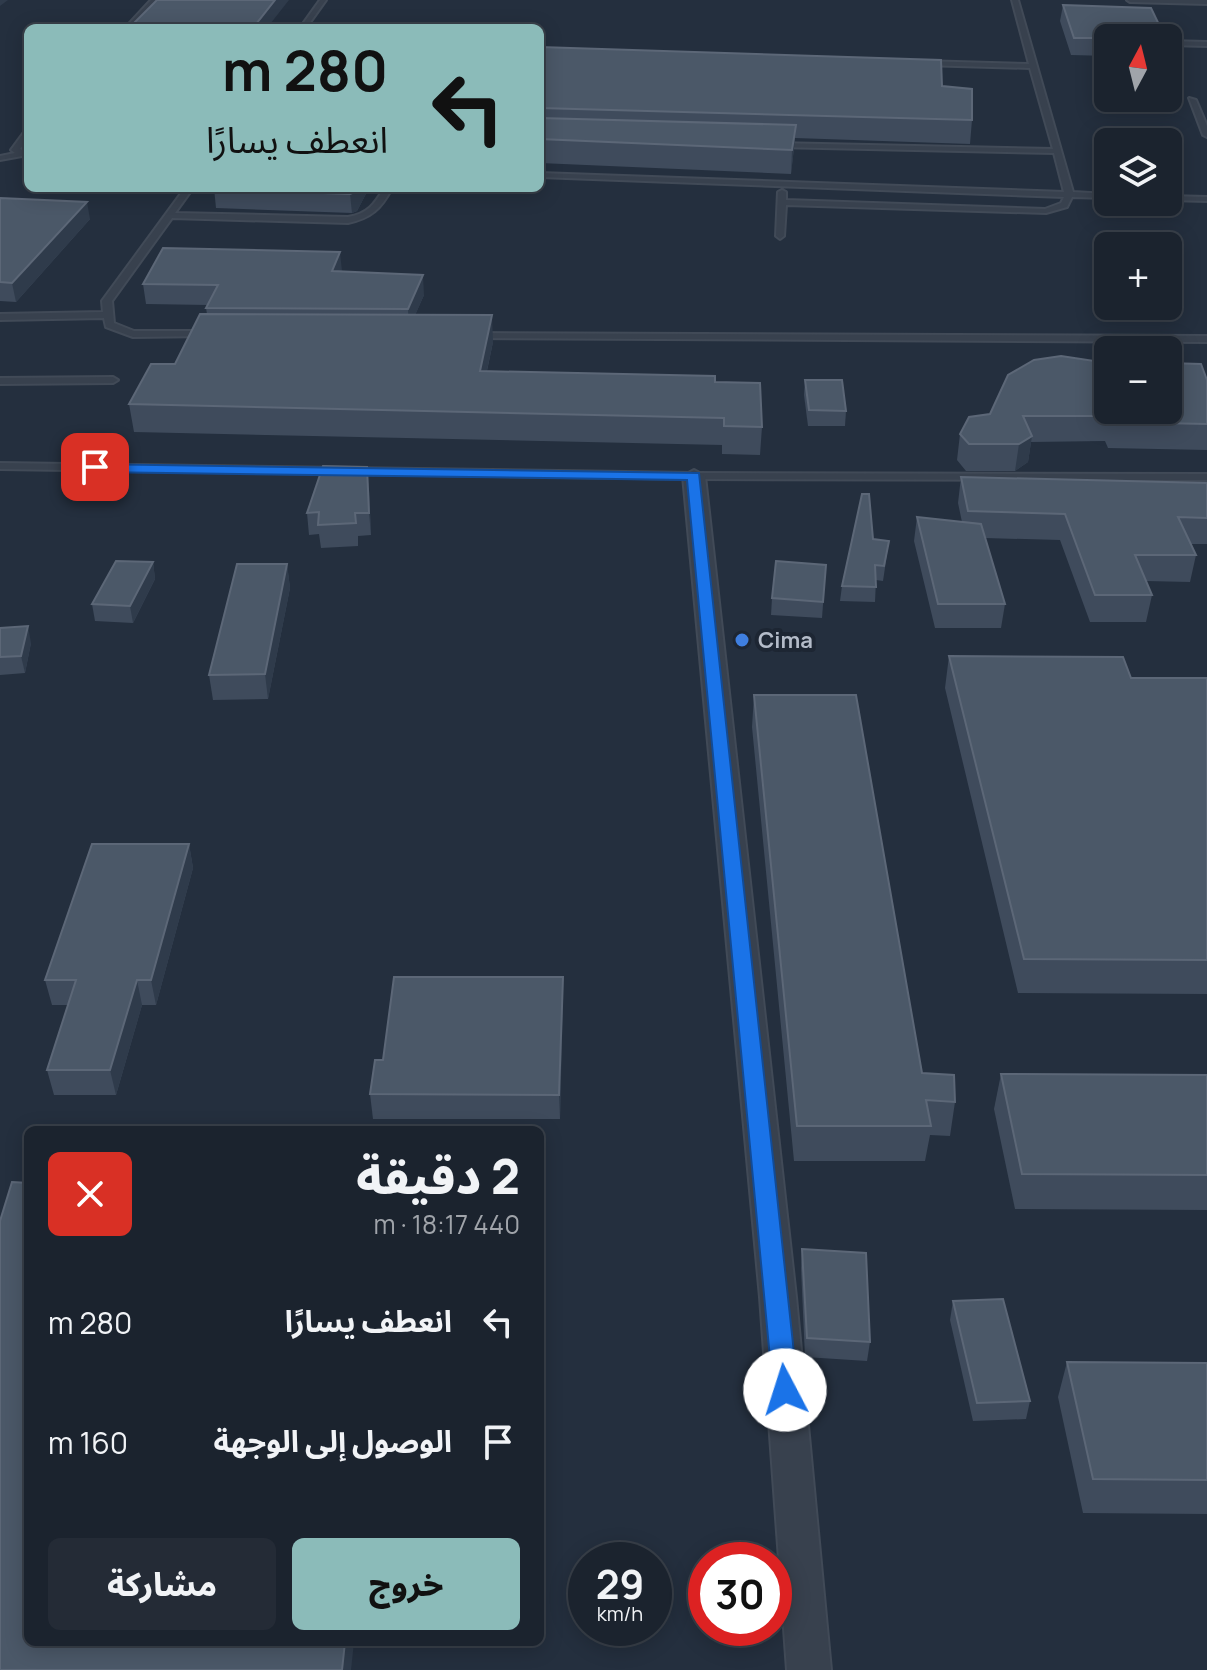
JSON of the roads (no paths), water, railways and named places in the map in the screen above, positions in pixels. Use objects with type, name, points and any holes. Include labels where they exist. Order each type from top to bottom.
[{"type":"street","points":[[694,476],[778,1297],[809,1670]]},
{"type":"lane","points":[[132,24],[155,0]]},
{"type":"lane","points":[[306,24],[323,0]]},
{"type":"lane","points":[[781,202],[1046,211],[1064,205],[1069,194],[1015,0]]},
{"type":"lane","points":[[1130,0],[1207,2]]},
{"type":"lane","points":[[1182,43],[1207,44]]},
{"type":"lane","points":[[907,62],[1034,66]]},
{"type":"lane","points":[[1192,100],[1207,135]]},
{"type":"lane","points":[[24,138],[15,150],[24,154]]},
{"type":"lane","points":[[764,145],[1057,151]]},
{"type":"lane","points":[[0,158],[24,155]]},
{"type":"lane","points":[[544,175],[1094,195]]},
{"type":"lane","points":[[780,236],[782,184]]},
{"type":"lane","points":[[186,192],[107,301],[109,325],[133,334],[212,334]]},
{"type":"lane","points":[[169,215],[348,220],[367,217],[377,210],[386,192]]},
{"type":"lane","points":[[1182,198],[1207,199]]},
{"type":"lane","points":[[0,317],[108,315]]},
{"type":"lane","points":[[467,335],[1207,339]]},
{"type":"lane","points":[[0,381],[113,380]]},
{"type":"lane","points":[[0,466],[694,476],[1207,477]]},
{"type":"place","name":"Cima","points":[[742,640]]}]
